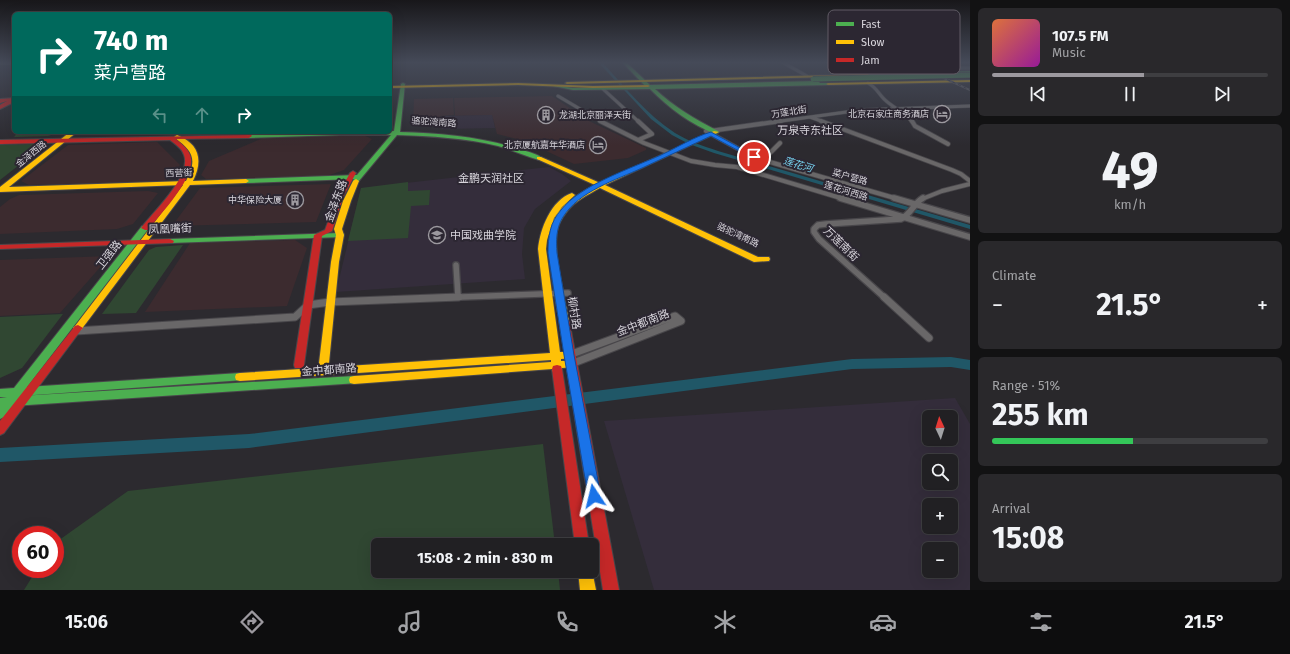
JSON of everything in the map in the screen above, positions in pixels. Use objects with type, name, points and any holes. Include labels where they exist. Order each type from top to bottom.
[{"type":"street","points":[[392,131],[397,90]]},
{"type":"street","points":[[609,90],[635,120],[652,134],[638,140]]},
{"type":"street","points":[[648,90],[672,108],[711,132]]},
{"type":"street","points":[[877,90],[884,99],[908,116],[915,126],[948,144]]},
{"type":"street","points":[[0,96],[12,95]]},
{"type":"street","name":"莲花河西路","points":[[558,96],[594,119],[666,152],[703,164],[737,167],[907,216],[970,237]]},
{"type":"street","name":"万莲北街","points":[[711,132],[862,110],[970,106]]},
{"type":"street","points":[[810,117],[961,174],[970,182],[923,198],[915,205],[907,216]]},
{"type":"street","name":"骆驼湾南路","points":[[392,131],[467,135],[505,141],[533,151],[757,260],[766,259],[599,183]]},
{"type":"street","name":"柳村路","points":[[581,538],[547,293],[542,241],[548,220],[565,200],[711,132]]},
{"type":"street","name":"菜户营路","points":[[711,132],[746,153],[763,160],[970,220]]},
{"type":"street","points":[[0,141],[212,134]]},
{"type":"street","name":"骆驼湾南路","points":[[170,135],[226,134]]},
{"type":"street","name":"金泽东路","points":[[299,365],[318,235],[328,231],[338,202],[354,177],[390,134]]},
{"type":"street","name":"卫强路","points":[[0,414],[184,183],[189,168],[188,156],[170,135]]},
{"type":"street","name":"金泽西路","points":[[1,189],[64,138]]},
{"type":"street","points":[[763,160],[780,142]]},
{"type":"street","name":"金泽东路","points":[[324,363],[339,232],[354,177]]},
{"type":"street","name":"西营街","points":[[1,189],[354,177]]},
{"type":"street","name":"柳村路","points":[[599,183],[578,197],[564,210],[555,226],[552,244],[574,383],[611,590]]},
{"type":"street","name":"万莲南街","points":[[907,216],[893,220],[818,225],[814,229],[814,232],[836,255],[929,338]]},
{"type":"street","name":"凤凰嘴街","points":[[0,247],[328,231],[339,232]]},
{"type":"street","name":"凤凰嘴街","points":[[0,243],[318,235],[339,232]]},
{"type":"street","name":"卫强路","points":[[0,430],[76,331],[140,240]]},
{"type":"street","points":[[456,265],[458,296]]},
{"type":"street","points":[[76,331],[295,317],[308,304],[330,302],[568,293]]},
{"type":"street","name":"金中都南路","points":[[0,393],[555,356],[570,359],[584,360],[681,321],[675,316],[582,351],[570,359],[556,365],[450,374],[0,402]]},
{"type":"street","points":[[586,578],[588,590]]},
{"type":"shaded area","points":[[552,96],[589,121],[646,148],[646,150],[628,158],[574,164],[525,141],[497,134],[492,115],[455,116],[454,98]]},
{"type":"shaded area","points":[[453,98],[454,115],[440,116],[440,124],[413,125],[414,99]]},
{"type":"shaded area","points":[[492,115],[495,128],[442,129],[441,116]]},
{"type":"shaded area","points":[[363,135],[372,139],[344,170],[327,176],[206,179],[201,175],[209,161],[263,138]]},
{"type":"shaded area","points":[[157,142],[180,165],[165,181],[29,185],[21,181],[68,145]]},
{"type":"shaded area","name":"中国戏曲学院","points":[[549,167],[571,181],[535,209],[524,228],[522,254],[525,279],[336,292],[361,188]]},
{"type":"shaded area","points":[[331,184],[316,222],[172,226],[200,188]]},
{"type":"shaded area","points":[[148,191],[158,193],[133,224],[117,229],[0,234],[0,207],[10,199],[19,195]]},
{"type":"shaded area","points":[[295,240],[307,248],[287,306],[145,312],[190,243]]},
{"type":"shaded area","points":[[110,256],[60,313],[0,316],[0,260]]},
{"type":"shaded area","points":[[955,398],[970,424],[970,590],[654,590],[604,421]]},
{"type":"green space","points":[[16,134],[54,134],[48,136],[14,137]]},
{"type":"green space","points":[[38,144],[42,147],[0,180],[0,145]]},
{"type":"green space","points":[[408,182],[408,191],[430,190],[429,205],[411,206],[408,238],[348,241],[361,188]]},
{"type":"green space","points":[[183,245],[136,313],[102,314],[149,250],[156,247]]},
{"type":"green space","points":[[63,314],[22,368],[0,378],[0,317]]},
{"type":"green space","points":[[543,444],[554,538],[371,538],[371,578],[559,578],[560,590],[24,590],[31,578],[64,578],[64,537],[128,491]]},
{"type":"waterway","name":"莲花河","points":[[626,90],[652,118],[674,134],[691,143],[716,152],[970,227]]},
{"type":"waterway","points":[[0,455],[249,441],[852,364],[951,362],[970,365]]},
{"type":"traffic: fast","points":[[356,181],[398,130],[402,90]]},
{"type":"traffic: fast","points":[[653,90],[668,104],[690,119],[716,132]]},
{"type":"traffic: fast","points":[[249,136],[295,134]]},
{"type":"traffic: fast","points":[[392,134],[432,135],[486,142],[513,148],[539,158]]},
{"type":"traffic: fast","points":[[246,181],[358,177]]},
{"type":"traffic: fast","points":[[0,414],[145,228]]},
{"type":"traffic: fast","points":[[170,241],[340,235]]},
{"type":"traffic: fast","points":[[0,393],[240,377]]},
{"type":"traffic: fast","points":[[0,402],[354,380]]},
{"type":"traffic: slow","points":[[564,320],[553,253],[553,232],[558,219],[564,210],[578,197],[600,185],[716,132]]},
{"type":"traffic: slow","points":[[1,190],[71,134]]},
{"type":"traffic: slow","points":[[78,328],[188,183],[195,168],[196,157],[190,147],[177,137]]},
{"type":"traffic: slow","points":[[539,158],[587,179],[757,260],[766,259]]},
{"type":"traffic: slow","points":[[0,189],[246,181]]},
{"type":"traffic: slow","points":[[324,363],[335,262],[340,235],[338,229],[347,201],[356,181]]},
{"type":"traffic: slow","points":[[557,369],[542,249],[544,232],[550,218],[559,206],[572,195]]},
{"type":"traffic: slow","points":[[240,377],[569,355]]},
{"type":"traffic: slow","points":[[354,380],[571,364]]},
{"type":"traffic: slow","points":[[586,578],[588,590]]},
{"type":"traffic: jam","points":[[0,101],[12,99]]},
{"type":"traffic: jam","points":[[0,107],[12,101]]},
{"type":"traffic: jam","points":[[0,142],[249,136]]},
{"type":"traffic: jam","points":[[145,228],[179,185],[188,166],[186,152],[172,139]]},
{"type":"traffic: jam","points":[[299,365],[318,235],[328,231],[341,195],[353,173]]},
{"type":"traffic: jam","points":[[0,247],[170,241]]},
{"type":"traffic: jam","points":[[564,320],[611,590]]},
{"type":"traffic: jam","points":[[0,430],[78,328]]},
{"type":"traffic: jam","points":[[557,369],[581,538]]},
{"type":"place","name":"北京石家庄商务酒店","points":[[942,114]]},
{"type":"place","name":"龙湖北京丽泽天街","points":[[546,115]]},
{"type":"place","name":"北京厦航嘉年华酒店","points":[[598,145]]},
{"type":"place","name":"中华保险大厦","points":[[295,200]]},
{"type":"place","name":"中国戏曲学院","points":[[437,235]]},
{"type":"district","name":"万泉寺东社区","points":[[810,130]]},
{"type":"district","name":"金鹏天润社区","points":[[491,178]]},
{"type":"route","points":[[594,496],[553,253],[552,238],[558,219],[564,210],[578,197],[600,185],[711,134],[754,157]]}]
